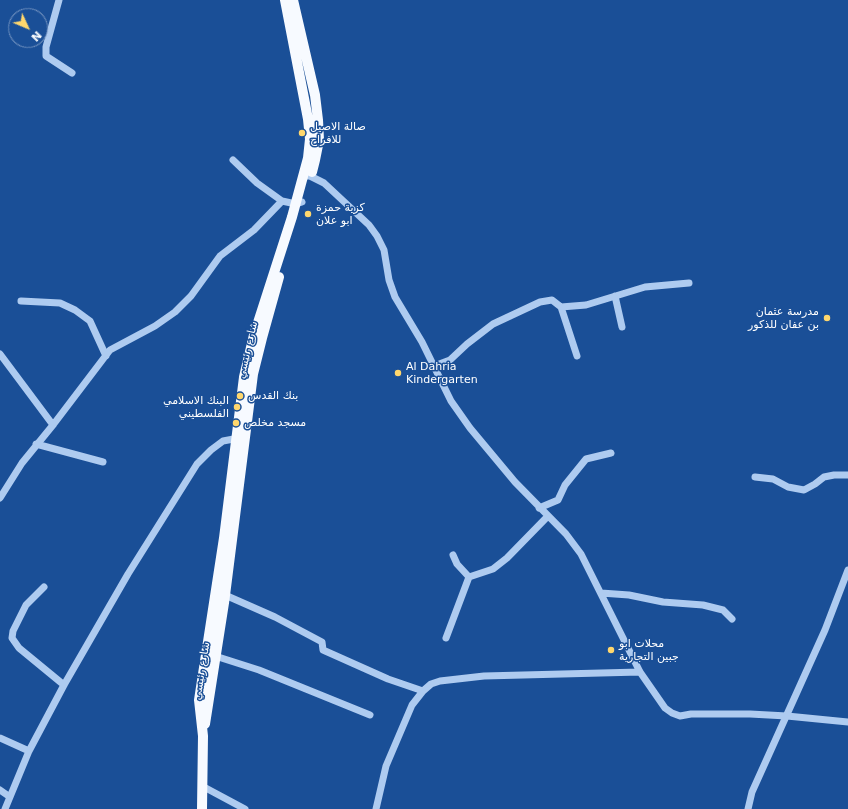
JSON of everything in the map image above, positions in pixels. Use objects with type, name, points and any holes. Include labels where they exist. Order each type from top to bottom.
[{"type":"main road","name":"شارع رئيسي","points":[[285,0],[308,119],[310,139],[307,176]]},
{"type":"main road","name":"شارع رئيسي","points":[[202,809],[203,736],[199,700],[225,595],[241,438],[244,377],[254,334],[307,176],[315,160],[319,140],[315,95],[293,0]]},
{"type":"main road","name":"شارع رئيسي","points":[[211,655],[224,538],[241,438]]},
{"type":"street","points":[[59,0],[46,47],[46,56],[72,73]]},
{"type":"street","points":[[233,160],[257,183],[282,201],[299,203]]},
{"type":"street","points":[[307,176],[324,183],[360,216],[377,236],[384,250],[391,289],[422,342],[451,401],[470,428],[515,482],[566,534],[581,554],[640,672],[662,705],[668,711],[676,715],[684,716],[691,714],[750,714],[848,722]]},
{"type":"street","points":[[0,498],[36,444],[54,425],[110,350],[155,326],[175,312],[191,296],[220,256],[254,230],[282,201]]},
{"type":"street","points":[[561,307],[586,305],[645,287],[689,283]]},
{"type":"street","points":[[615,296],[622,327]]},
{"type":"street","points":[[434,366],[450,360],[467,344],[493,324],[540,302],[552,300],[561,307],[577,356]]},
{"type":"street","points":[[21,301],[60,303],[75,310],[90,321],[106,356]]},
{"type":"street","points":[[0,354],[54,425]]},
{"type":"street","points":[[5,809],[29,751],[64,685],[128,574],[197,464],[211,450],[223,441],[241,438]]},
{"type":"street","points":[[36,444],[103,462]]},
{"type":"street","points":[[539,508],[558,500],[565,485],[586,459],[611,453]]},
{"type":"street","points":[[755,477],[773,479],[788,487],[804,490],[824,477],[848,475]]},
{"type":"street","points":[[469,577],[493,569],[507,558],[548,516]]},
{"type":"street","points":[[453,555],[457,564],[469,577]]},
{"type":"street","points":[[748,809],[752,792],[825,630],[848,570]]},
{"type":"street","points":[[446,638],[469,577]]},
{"type":"street","points":[[44,587],[26,605],[13,631],[12,638],[19,648],[64,685]]},
{"type":"street","points":[[601,593],[629,594],[663,602],[703,605],[723,610],[732,619]]},
{"type":"street","points":[[225,595],[275,617],[322,642],[324,650],[388,679],[423,691]]},
{"type":"street","points":[[211,655],[259,670],[370,715]]},
{"type":"street","points":[[376,809],[386,766],[412,705],[423,691],[431,684],[436,682],[484,676],[640,672]]},
{"type":"street","points":[[0,738],[29,751]]},
{"type":"street","points":[[202,786],[245,809]]},
{"type":"street","points":[[0,790],[10,797]]},
{"type":"place","name":"صالة الاصيل للافراح","points":[[302,133]]},
{"type":"place","name":"كزية حمزة ابو علان","points":[[308,214]]},
{"type":"place","name":"مدرسة عثمان بن عفان للذكور","points":[[827,318]]},
{"type":"place","name":"Al Dahria Kindergarten","points":[[398,373]]},
{"type":"place","name":"بنك القدس","points":[[240,396]]},
{"type":"place","name":"البنك الاسلامي الفلسطيني","points":[[237,407]]},
{"type":"place","name":"مسجد مخلص","points":[[236,423]]},
{"type":"place","name":"محلات ابو جبين التجارية","points":[[611,650]]}]
